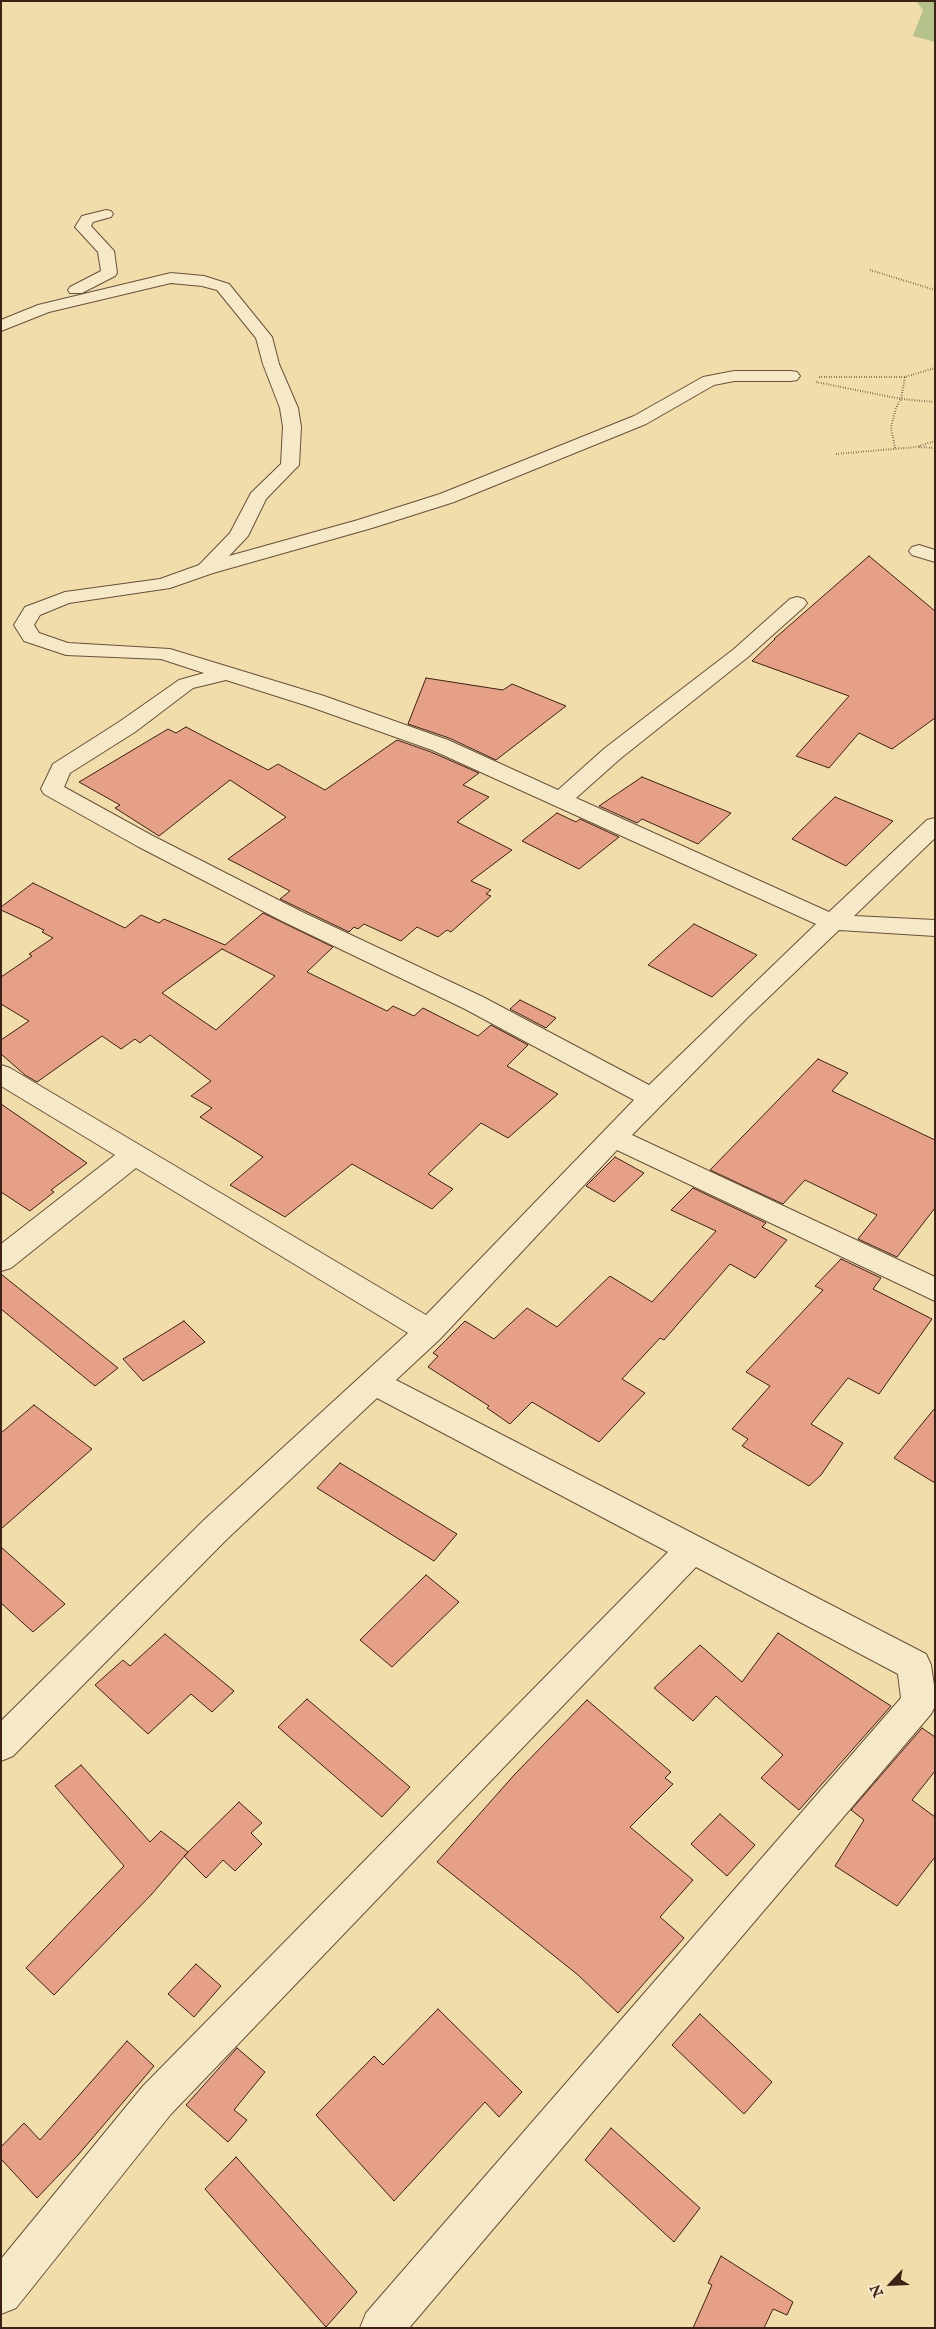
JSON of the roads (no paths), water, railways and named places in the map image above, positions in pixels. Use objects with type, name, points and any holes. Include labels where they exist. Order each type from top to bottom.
[{"type":"street","points":[[1,326],[44,308],[109,273],[106,251],[83,227],[87,219],[106,214]]},
{"type":"street","points":[[44,308],[171,278],[204,281],[223,287],[264,337],[288,408],[292,427],[290,465],[258,497],[238,536],[206,569]]},
{"type":"street","points":[[791,376],[734,376],[709,381],[640,420],[447,498],[365,524],[206,569],[163,584],[66,598],[32,611],[24,625],[31,637],[66,649],[164,653],[316,701],[440,745],[831,922],[935,928]]},
{"type":"street","points":[[560,800],[613,752],[741,653],[797,603]]},
{"type":"street","points":[[226,673],[186,684],[127,726],[61,769],[52,789],[145,841],[291,916],[474,1002],[653,1099]]},
{"type":"street","points":[[1,1745],[215,1530],[429,1331],[613,1137],[739,1011],[935,825]]},
{"type":"street","points":[[1,1074],[429,1331]]},
{"type":"street","points":[[613,1137],[935,1290]]},
{"type":"street","points":[[1,1260],[134,1155]]},
{"type":"street","points":[[373,1382],[914,1665],[919,1703],[381,2328]]},
{"type":"street","points":[[1,2293],[157,2100],[693,1548]]}]
